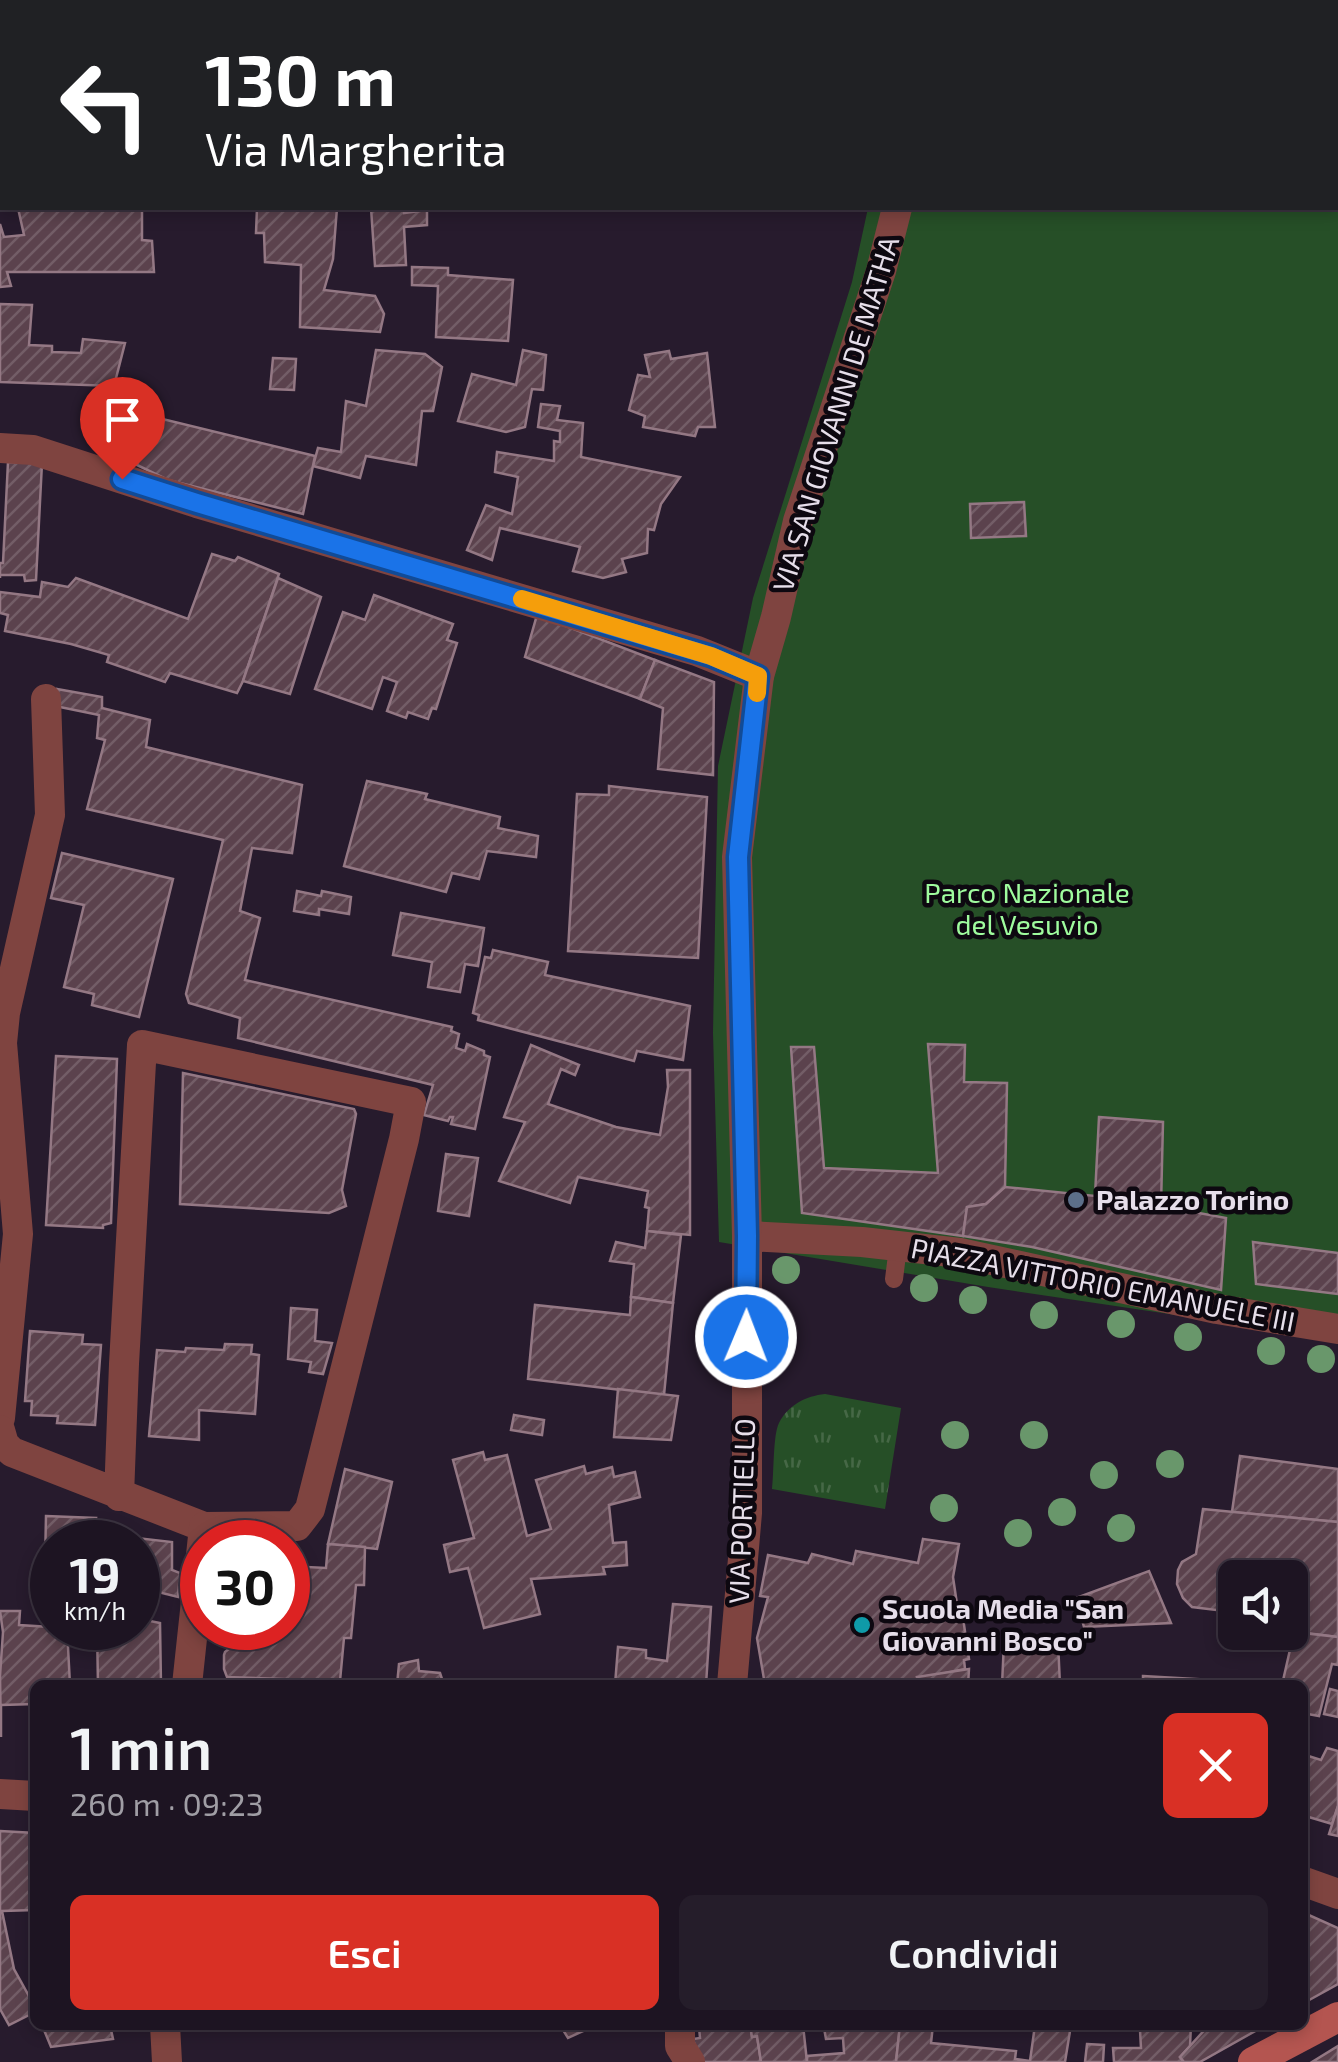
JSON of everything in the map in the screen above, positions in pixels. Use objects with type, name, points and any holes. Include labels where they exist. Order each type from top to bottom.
[{"type":"street","name":"VIA SAN GIOVANNI DE MATHA","points":[[746,1337],[738,857],[758,676],[798,521],[881,271],[896,210]]},
{"type":"street","points":[[0,448],[33,450],[197,503],[711,656],[758,676]]},
{"type":"street","points":[[0,1418],[18,1234],[2,1043],[4,1013],[50,816],[46,699]]},
{"type":"street","points":[[119,1496],[142,1045],[411,1102],[310,1510],[302,1520]]},
{"type":"street","name":"PIAZZA VITTORIO EMANUELE III","points":[[747,1236],[960,1253],[1217,1308],[1338,1329]]},
{"type":"street","name":"VIA PORTIELLO","points":[[732,1680],[747,1513],[746,1337]]},
{"type":"street","points":[[0,1430],[4,1444],[12,1452],[183,1520]]},
{"type":"street","points":[[187,1680],[190,1650]]},
{"type":"street","points":[[0,1794],[30,1796]]},
{"type":"street","points":[[1308,1883],[1338,1894]]},
{"type":"street","points":[[1253,2062],[1338,2016]]},
{"type":"street","points":[[165,2030],[167,2062]]},
{"type":"street","points":[[680,2030],[680,2046],[690,2062]]},
{"type":"lane","points":[[894,1279],[898,1247]]},
{"type":"lane","points":[[746,1337],[780,1340]]},
{"type":"green space","name":"Parco Nazionale del Vesuvio","points":[[868,210],[1338,210],[1338,1339],[719,1242],[713,1033],[718,766],[753,598],[852,282]]},
{"type":"green space","points":[[825,1394],[901,1408],[885,1509],[772,1489],[779,1423],[798,1402]]},
{"type":"building","points":[[18,210],[142,210],[142,240],[152,241],[154,272],[7,272],[11,286],[0,287],[0,224],[4,237],[24,235]]},
{"type":"building","points":[[257,210],[337,210],[333,259],[324,290],[375,296],[384,314],[380,332],[300,327],[301,265],[265,262],[264,233],[256,233]]},
{"type":"building","points":[[371,210],[427,210],[427,225],[404,227],[406,265],[375,266]]},
{"type":"building","points":[[412,267],[448,268],[448,275],[513,280],[508,341],[436,337],[438,286],[412,285]]},
{"type":"building","points":[[0,304],[32,305],[29,345],[52,346],[52,352],[81,353],[83,339],[125,343],[114,386],[0,382]]},
{"type":"building","points":[[376,350],[425,354],[442,367],[433,411],[422,411],[416,465],[366,456],[360,478],[313,466],[318,448],[341,452],[346,401],[366,406]]},
{"type":"building","points":[[523,350],[546,355],[543,390],[532,389],[525,427],[506,432],[458,421],[472,374],[516,385]]},
{"type":"building","points":[[669,351],[671,359],[707,353],[715,427],[698,427],[695,436],[643,427],[645,416],[629,410],[638,375],[650,377],[645,355]]},
{"type":"building","points":[[273,358],[296,359],[294,390],[270,389]]},
{"type":"building","points":[[541,404],[560,406],[557,420],[583,423],[581,457],[680,477],[661,504],[654,530],[648,529],[647,553],[622,559],[626,572],[603,578],[573,571],[580,547],[500,528],[492,560],[467,550],[486,505],[512,514],[518,477],[495,472],[497,452],[554,461],[554,441],[560,442],[560,431],[538,427]]},
{"type":"building","points":[[109,406],[315,456],[303,514],[168,480],[137,465],[140,453],[121,437],[128,416],[107,412]]},
{"type":"building","points":[[8,462],[42,463],[36,580],[25,581],[24,575],[0,575]]},
{"type":"building","points":[[1024,502],[1026,536],[971,538],[970,504]]},
{"type":"building","points":[[212,554],[235,561],[238,557],[279,574],[237,693],[170,673],[165,682],[107,662],[109,655],[5,631],[8,615],[0,613],[0,592],[40,597],[42,582],[68,587],[76,578],[188,619]]},
{"type":"building","points":[[278,578],[321,597],[290,694],[243,681]]},
{"type":"building","points":[[374,595],[453,624],[447,640],[457,643],[436,709],[432,708],[428,719],[408,712],[406,718],[387,711],[397,682],[383,677],[372,709],[315,689],[343,612],[365,620]]},
{"type":"building","points":[[537,615],[655,660],[640,699],[525,657]]},
{"type":"building","points":[[655,660],[714,682],[713,775],[658,769],[663,708],[640,699]]},
{"type":"building","points":[[57,689],[102,697],[102,708],[150,720],[146,747],[302,785],[292,853],[252,848],[240,911],[260,918],[245,980],[452,1027],[451,1031],[459,1034],[456,1048],[465,1051],[467,1044],[490,1057],[475,1129],[451,1124],[453,1117],[448,1121],[424,1115],[433,1085],[238,1038],[240,1018],[189,1003],[186,994],[223,840],[87,809],[105,740],[97,738],[99,715],[55,706]]},
{"type":"building","points":[[367,781],[427,794],[425,799],[500,817],[498,828],[538,836],[536,857],[487,851],[479,879],[452,873],[446,892],[344,866]]},
{"type":"building","points":[[609,786],[707,797],[698,958],[568,951],[577,794],[609,795]]},
{"type":"building","points":[[62,853],[173,879],[139,1017],[92,1005],[94,994],[64,987],[84,905],[51,898]]},
{"type":"building","points":[[297,891],[351,897],[349,914],[319,909],[319,915],[294,911]]},
{"type":"building","points":[[401,913],[484,928],[478,966],[465,964],[460,992],[428,987],[432,962],[393,955]]},
{"type":"building","points":[[493,950],[548,962],[545,975],[690,1006],[683,1060],[637,1051],[634,1061],[478,1020],[479,1015],[473,1013],[485,957],[491,958]]},
{"type":"building","points":[[928,1044],[965,1045],[964,1082],[1007,1083],[1005,1187],[986,1204],[967,1207],[963,1236],[802,1213],[791,1047],[814,1047],[824,1168],[938,1173]]},
{"type":"building","points":[[531,1045],[579,1065],[575,1075],[561,1069],[548,1104],[616,1127],[660,1135],[667,1070],[690,1070],[690,1235],[647,1231],[648,1191],[578,1177],[570,1203],[499,1181],[525,1122],[504,1117]]},
{"type":"building","points":[[56,1056],[117,1059],[111,1223],[103,1228],[46,1225]]},
{"type":"building","points":[[183,1073],[354,1109],[342,1190],[346,1206],[329,1213],[180,1204]]},
{"type":"building","name":"Palazzo Torino","points":[[1099,1117],[1163,1122],[1161,1206],[1226,1218],[1221,1290],[1032,1247],[963,1236],[967,1207],[986,1204],[1005,1187],[1095,1196]]},
{"type":"building","points":[[446,1154],[478,1158],[469,1216],[438,1211]]},
{"type":"building","points":[[647,1231],[681,1235],[673,1303],[631,1297],[634,1264],[610,1261],[616,1242],[645,1248]]},
{"type":"building","points":[[1253,1242],[1338,1253],[1338,1294],[1256,1284]]},
{"type":"building","points":[[631,1297],[673,1303],[664,1395],[528,1379],[535,1305],[630,1315]]},
{"type":"building","points":[[291,1308],[317,1310],[315,1341],[332,1343],[323,1374],[309,1372],[311,1362],[288,1359]]},
{"type":"building","points":[[30,1331],[83,1335],[82,1344],[101,1345],[95,1425],[57,1423],[58,1416],[31,1415],[32,1401],[25,1401]]},
{"type":"building","points":[[225,1344],[252,1345],[251,1354],[259,1355],[255,1414],[199,1410],[199,1440],[149,1436],[157,1350],[224,1350]]},
{"type":"building","points":[[618,1389],[678,1396],[671,1440],[614,1437]]},
{"type":"building","points":[[514,1415],[544,1420],[542,1435],[511,1430]]},
{"type":"building","points":[[483,1452],[485,1460],[507,1455],[527,1536],[551,1529],[536,1480],[584,1466],[586,1474],[612,1467],[614,1477],[635,1472],[640,1497],[609,1505],[613,1543],[626,1542],[627,1565],[603,1567],[605,1574],[531,1579],[540,1614],[484,1628],[468,1568],[450,1572],[444,1545],[474,1538],[453,1460]]},
{"type":"building","points":[[1240,1456],[1338,1469],[1338,1522],[1232,1512]]},
{"type":"building","points":[[345,1469],[392,1482],[377,1549],[328,1544]]},
{"type":"building","points":[[1203,1509],[1338,1522],[1338,1637],[1308,1633],[1308,1560],[1218,1560],[1218,1610],[1192,1607],[1177,1584],[1182,1562],[1196,1554]]},
{"type":"building","points":[[46,1516],[96,1518],[96,1520],[46,1520]]},
{"type":"building","name":"Scuola Media \"San Giovanni Bosco\"","points":[[923,1539],[959,1544],[953,1577],[969,1659],[964,1660],[965,1669],[912,1680],[764,1680],[757,1638],[768,1597],[760,1596],[768,1555],[808,1563],[812,1554],[853,1564],[856,1551],[918,1563]]},
{"type":"building","points":[[160,1541],[172,1542],[172,1570],[180,1573],[178,1597],[160,1592]]},
{"type":"building","points":[[328,1544],[365,1547],[364,1585],[356,1585],[351,1638],[344,1638],[340,1680],[227,1677],[224,1655],[228,1650],[310,1650],[310,1567],[326,1568]]},
{"type":"building","points":[[1149,1571],[1171,1623],[1084,1627],[1076,1598]]},
{"type":"building","points":[[673,1604],[711,1607],[706,1680],[615,1680],[618,1647],[646,1650],[646,1658],[667,1661]]},
{"type":"building","points":[[0,1611],[20,1611],[19,1625],[30,1626],[30,1650],[68,1650],[70,1680],[30,1680],[30,1704],[1,1705],[1,1737]]},
{"type":"building","points":[[160,1623],[161,1680],[98,1680],[97,1650],[160,1650]]},
{"type":"building","points":[[1308,1634],[1338,1637],[1338,1665],[1332,1664],[1319,1716],[1308,1714],[1308,1680],[1283,1680],[1290,1650],[1308,1650]]},
{"type":"building","points":[[1004,1642],[1058,1642],[1060,1680],[1002,1680]]},
{"type":"building","points":[[418,1660],[419,1671],[440,1673],[442,1680],[397,1680],[399,1664]]},
{"type":"building","points":[[969,1669],[968,1680],[917,1677]]},
{"type":"building","points":[[1143,1676],[1212,1680],[1143,1680]]},
{"type":"building","points":[[1330,1689],[1338,1691],[1338,1717],[1324,1714]]},
{"type":"building","points":[[1327,1748],[1338,1751],[1338,1806],[1332,1824],[1308,1817],[1308,1756],[1321,1760]]},
{"type":"building","points":[[1338,1806],[1338,1836],[1329,1834]]},
{"type":"building","points":[[0,1831],[30,1833],[30,1910],[2,1911],[14,1969],[30,1998],[30,2014],[9,2025],[0,2009]]},
{"type":"building","points":[[1308,1915],[1338,1928],[1338,1984],[1308,2001]]},
{"type":"building","points":[[44,2030],[111,2030],[113,2039],[51,2047]]},
{"type":"building","points":[[563,2030],[585,2030],[568,2038]]},
{"type":"building","points":[[699,2030],[751,2030],[752,2037],[757,2036],[761,2062],[700,2062],[693,2039],[700,2038]]},
{"type":"building","points":[[751,2030],[804,2030],[807,2062],[761,2062],[757,2036],[752,2037]]},
{"type":"building","points":[[824,2030],[899,2030],[896,2062],[807,2062],[807,2056],[844,2053],[843,2038],[826,2039]]},
{"type":"building","points":[[899,2030],[932,2030],[931,2043],[1016,2051],[1015,2059],[1030,2061],[1034,2030],[1070,2030],[1065,2062],[896,2062]]},
{"type":"building","points":[[1140,2030],[1191,2030],[1190,2046],[1180,2057],[1184,2062],[1114,2062],[1113,2048],[1141,2048]]},
{"type":"building","points":[[1204,2030],[1257,2030],[1200,2062],[1184,2062],[1180,2057]]},
{"type":"building","points":[[1087,2044],[1104,2045],[1103,2062],[1085,2062]]},
{"type":"building","points":[[1338,2046],[1338,2062],[1312,2062]]},
{"type":"slow traffic","points":[[522,599],[711,656],[758,676],[757,693]]},
{"type":"place","name":"Palazzo Torino","points":[[1076,1200]]},
{"type":"place","name":"Scuola Media \"San Giovanni Bosco\"","points":[[862,1625]]},
{"type":"route","points":[[122,479],[711,656],[758,676],[738,857],[746,1337]]}]
